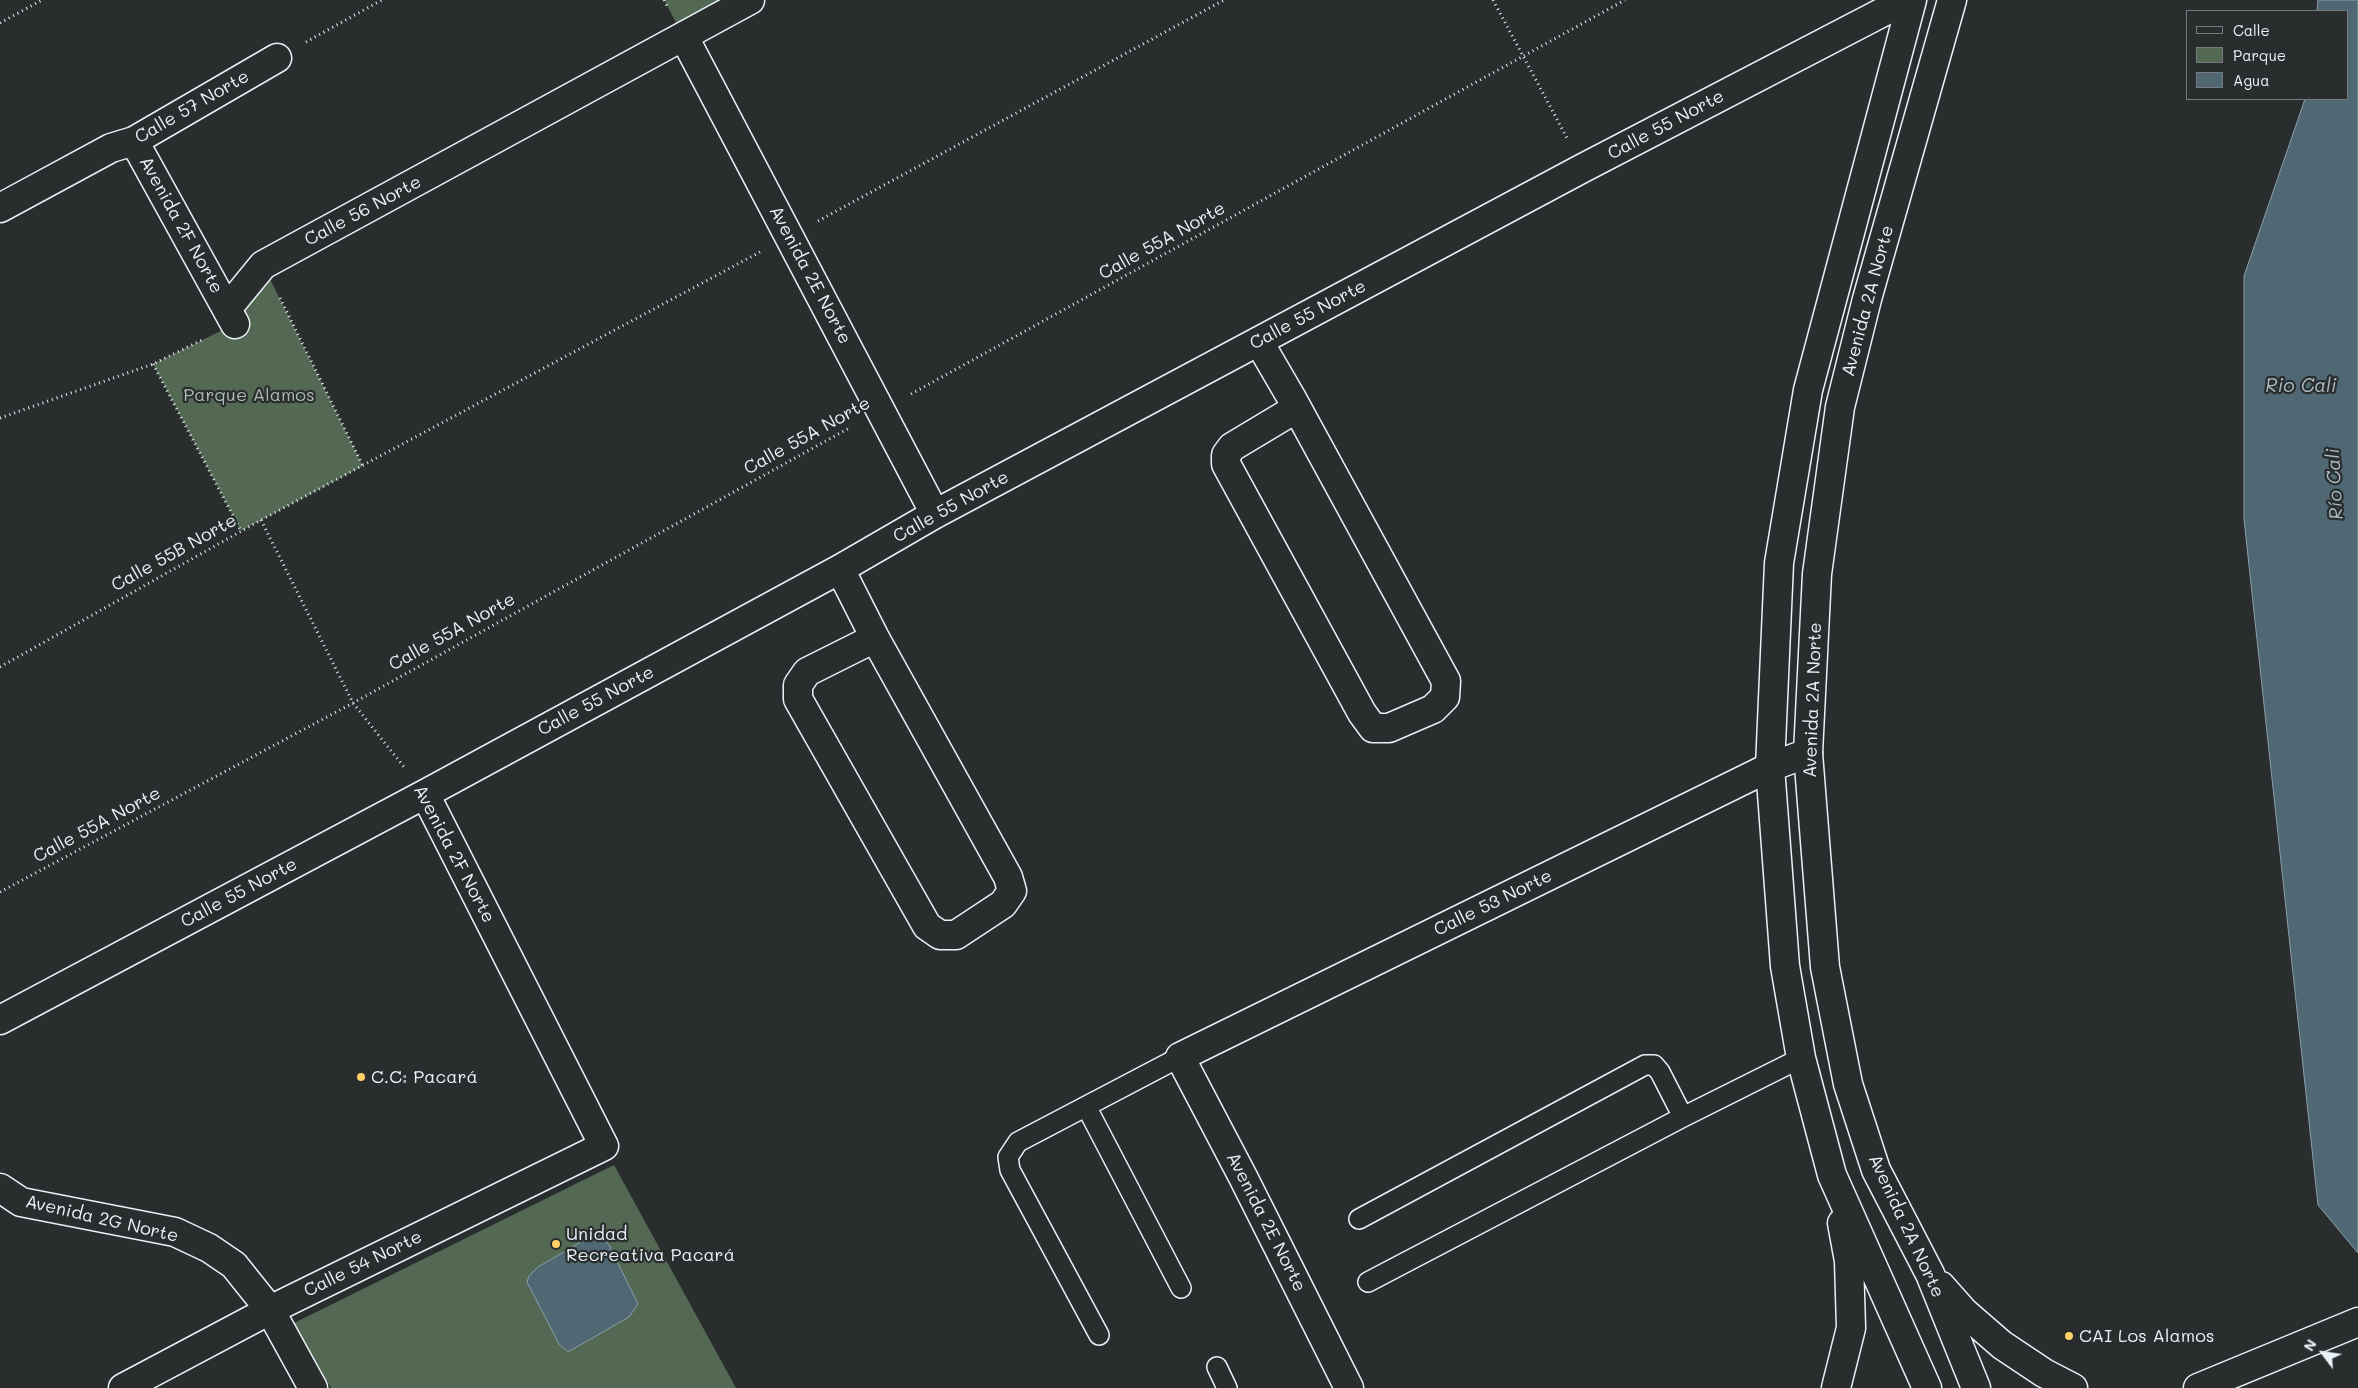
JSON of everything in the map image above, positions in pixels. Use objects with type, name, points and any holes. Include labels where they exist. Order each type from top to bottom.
[{"type":"street","name":"Calle 56 Norte","points":[[231,316],[263,265],[750,0]]},
{"type":"street","name":"Calle 55 Norte","points":[[0,1020],[425,794],[840,569],[935,514],[1584,168],[1906,0]]},
{"type":"street","name":"Avenida 2A Norte","points":[[1912,0],[1808,390],[1779,563],[1770,768],[1785,966],[1801,1058],[1832,1175],[1927,1388]]},
{"type":"street","name":"Avenida 2A Norte","points":[[1952,0],[1867,299],[1840,407],[1817,574],[1808,753],[1825,967],[1848,1084],[1876,1170],[1930,1274],[1976,1388]]},
{"type":"street","name":"Avenida 2E Norte","points":[[684,37],[935,514]]},
{"type":"street","name":"Calle 57 Norte","points":[[0,208],[111,148],[134,141],[277,58]]},
{"type":"street","name":"Avenida 2F Norte","points":[[134,141],[231,316]]},
{"type":"street","points":[[1259,342],[1297,408],[1446,681],[1445,697],[1433,709],[1389,728],[1373,728],[1362,713],[1226,464],[1226,455],[1232,447],[1297,408]]},
{"type":"street","points":[[840,569],[875,638],[1008,876],[1012,891],[1004,904],[956,935],[940,935],[927,926],[798,699],[798,685],[807,672],[875,638]]},
{"type":"street","name":"Calle 53 Norte","points":[[1180,1057],[1770,768],[1808,753]]},
{"type":"street","name":"Avenida 2F Norte","points":[[425,794],[604,1146]]},
{"type":"street","name":"Avenida 2E Norte","points":[[1180,1057],[1243,1176],[1349,1388]]},
{"type":"street","name":"Calle 54 Norte","points":[[123,1388],[270,1310],[604,1146]]},
{"type":"street","points":[[1832,1175],[1849,1261],[1851,1328],[1836,1388]]},
{"type":"street","name":"Avenida 2G Norte","points":[[0,1188],[21,1202],[175,1232],[209,1248],[234,1265],[270,1310],[313,1388]]},
{"type":"street","points":[[1930,1274],[1964,1312],[2002,1345],[2044,1373],[2073,1388]]},
{"type":"street","points":[[2198,1388],[2346,1327]]},
{"type":"lane","points":[[1099,1335],[1010,1170],[1008,1157],[1018,1142],[1087,1108],[1180,1057]]},
{"type":"lane","points":[[1368,1282],[1683,1117],[1801,1058]]},
{"type":"lane","points":[[1359,1220],[1645,1065],[1654,1065],[1660,1072],[1683,1117]]},
{"type":"lane","points":[[1087,1108],[1181,1288]]},
{"type":"lane","points":[[1217,1367],[1227,1388]]},
{"type":"path","points":[[0,23],[42,0]]},
{"type":"path","points":[[277,58],[382,0]]},
{"type":"path","points":[[1493,0],[1584,168]]},
{"type":"path","name":"Calle 55A Norte","points":[[0,892],[353,702],[1625,0]]},
{"type":"path","name":"Calle 55B Norte","points":[[0,667],[241,531],[363,466],[263,265]]},
{"type":"path","points":[[0,418],[153,364],[231,316]]},
{"type":"path","points":[[153,364],[241,531]]},
{"type":"path","name":"Avenida 2F Norte","points":[[261,520],[353,702],[425,794]]},
{"type":"green space","points":[[664,0],[750,0],[684,37]]},
{"type":"green space","name":"Parque Alamos","points":[[263,265],[363,466],[241,531],[153,364],[235,324]]},
{"type":"green space","name":"Unidad Recreativa Pacará","points":[[614,1165],[736,1388],[331,1388],[294,1323]]},
{"type":"water","name":"Rio Cali","points":[[2318,0],[2358,0],[2358,1253],[2318,1205],[2244,519],[2244,276],[2305,100],[2348,100],[2348,10],[2317,10]]},
{"type":"water","points":[[593,1235],[603,1238],[609,1245],[638,1304],[629,1317],[568,1352],[559,1344],[527,1282],[529,1276],[538,1267]]},
{"type":"place","name":"C.C: Pacará","points":[[361,1077]]},
{"type":"place","name":"Unidad Recreativa Pacará","points":[[556,1244]]},
{"type":"place","name":"CAI Los Alamos","points":[[2069,1336]]},
{"type":"water label","name":"Río Cali","points":[[2335,484]]}]
